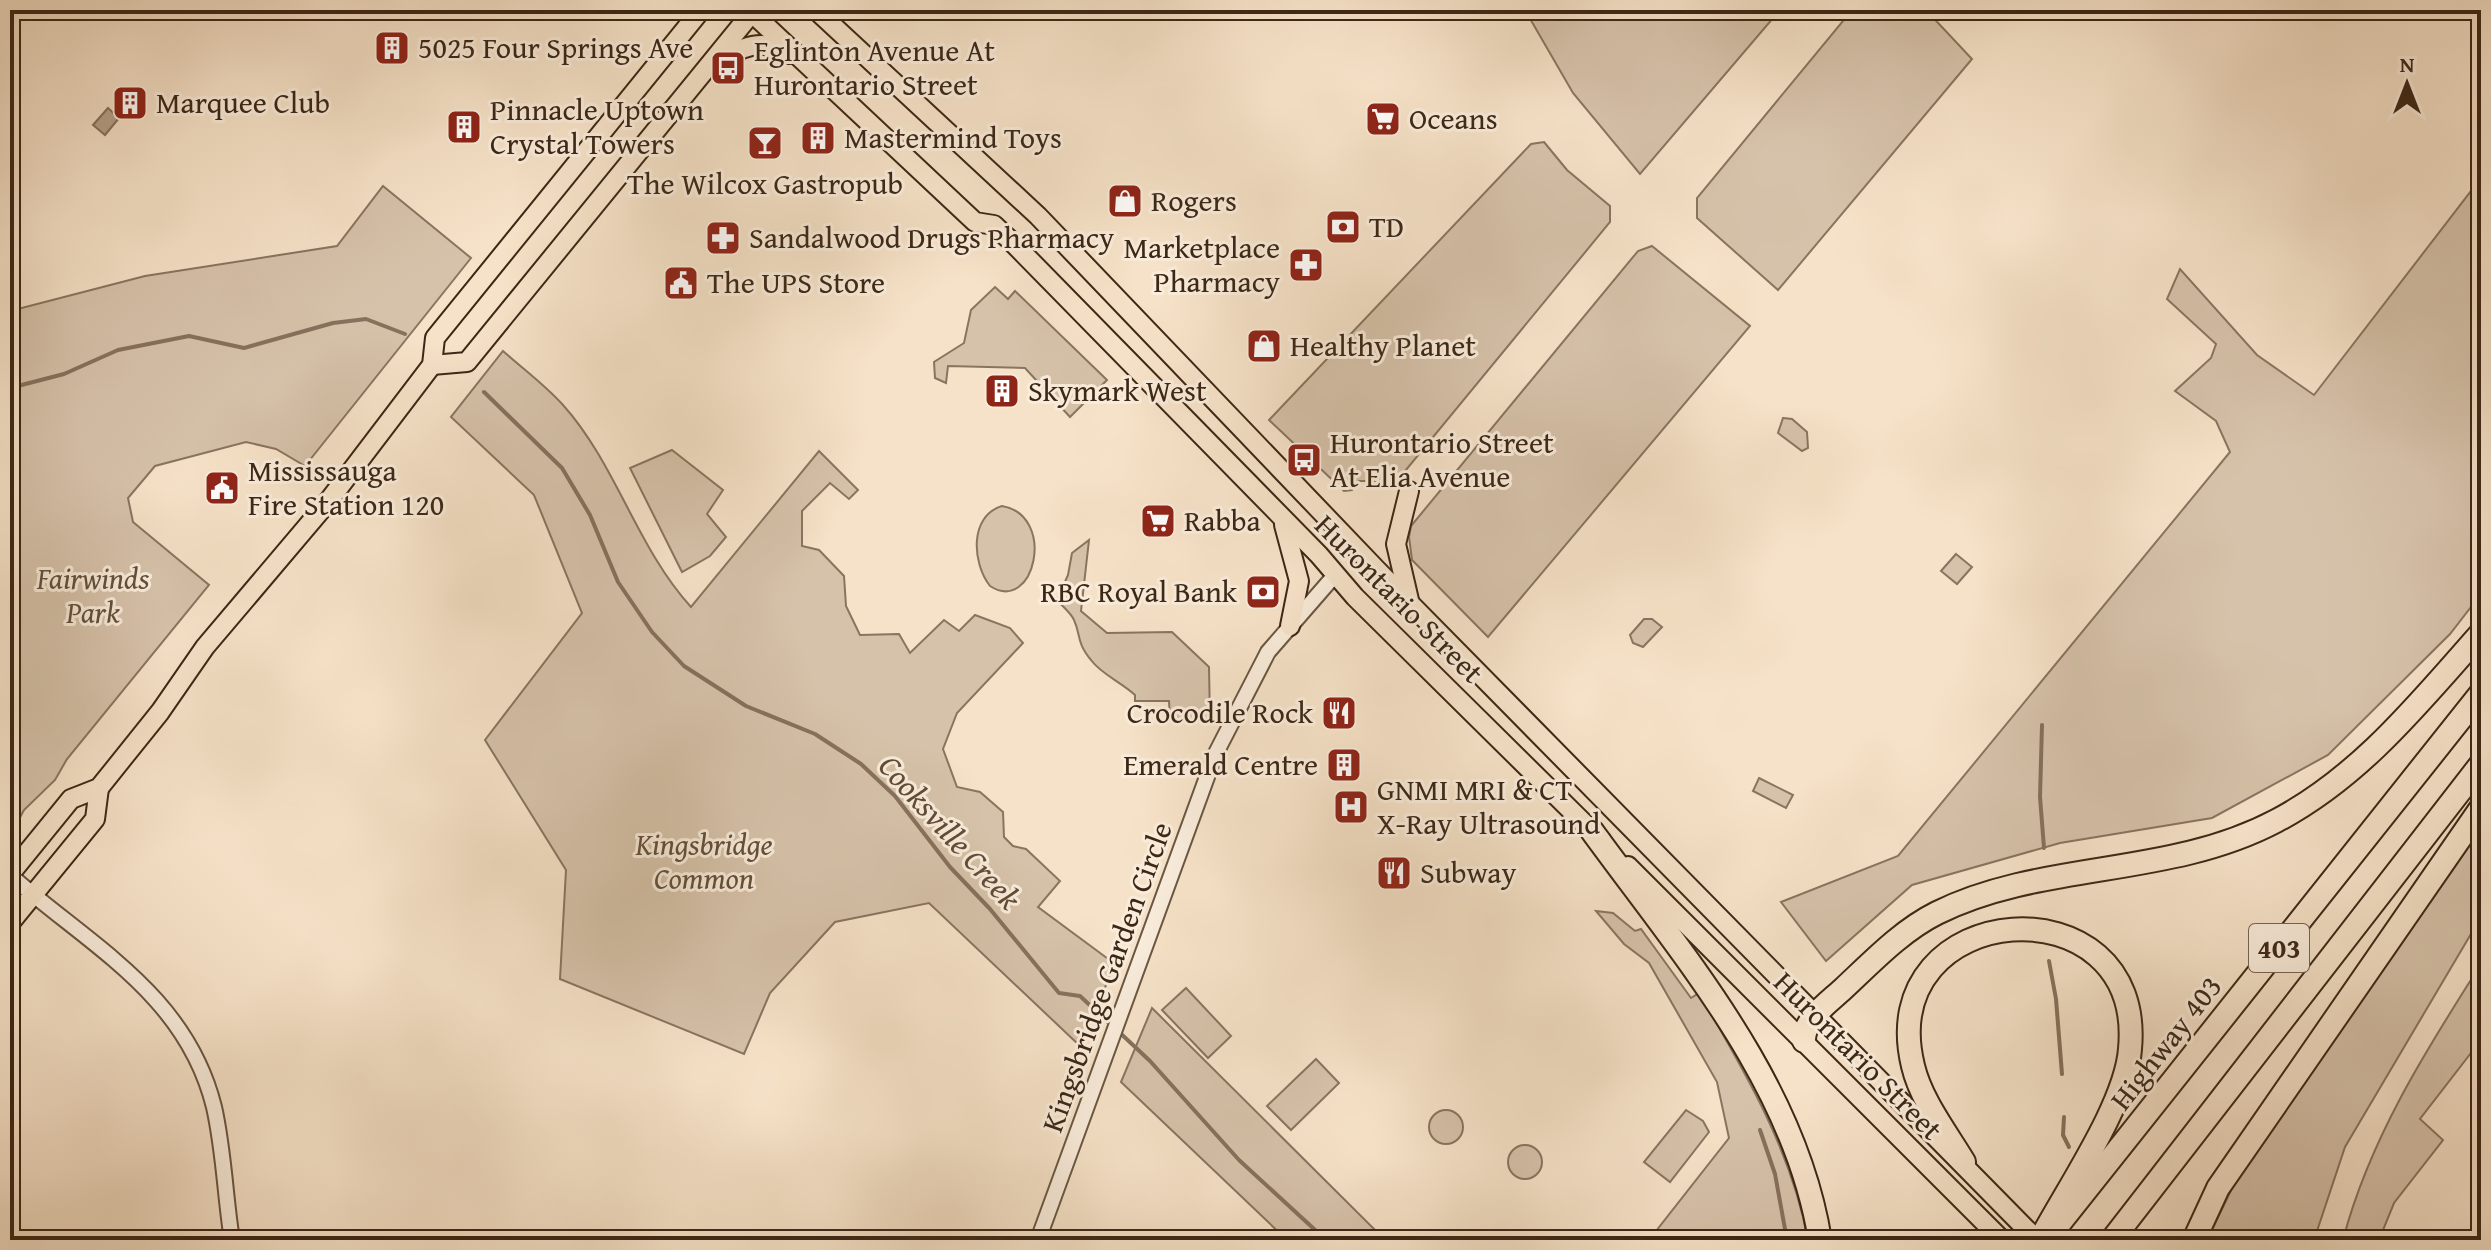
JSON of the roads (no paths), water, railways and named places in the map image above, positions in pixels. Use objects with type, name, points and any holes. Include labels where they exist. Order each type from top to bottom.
[{"type":"highway","points":[[1804,1041],[1805,1030],[1816,1015],[1901,936],[1951,906],[2013,887],[2170,859],[2246,835],[2296,810],[2336,785],[2392,734],[2481,633]]},
{"type":"highway","name":"Highway 403","points":[[2041,1240],[2481,693]]},
{"type":"highway","name":"403","points":[[2112,1240],[2481,764]]},
{"type":"highway","points":[[2194,1240],[2218,1188],[2481,808]]},
{"type":"highway","points":[[1592,831],[1705,986],[1748,1052],[1802,1168],[1820,1240]]},
{"type":"highway","points":[[1964,1162],[1913,1069],[1911,1015],[1921,987],[1952,950],[1989,931],[2026,927],[2065,936],[2095,956],[2117,983],[2127,1008],[2130,1051],[2113,1107],[2041,1240]]},
{"type":"main road","points":[[676,40],[690,10]]},
{"type":"main road","points":[[10,874],[71,799],[99,788],[155,719],[205,647],[327,503],[432,365],[435,338],[701,10]]},
{"type":"main road","name":"Hurontario Street","points":[[816,10],[1038,216],[1409,600],[1964,1162],[2013,1216],[2041,1240]]},
{"type":"main road","points":[[432,365],[467,362],[752,11]]},
{"type":"main road","name":"Hurontario Street","points":[[752,11],[975,222],[994,225],[1013,243],[1335,575],[2000,1238]]},
{"type":"main road","points":[[676,106],[692,101],[729,56],[748,46],[770,43],[816,73]]},
{"type":"main road","points":[[1409,491],[1396,544],[1409,600]]},
{"type":"main road","points":[[1284,523],[1299,581],[1290,626]]},
{"type":"main road","points":[[10,923],[95,819],[99,788]]},
{"type":"street","name":"Kingsbridge Garden Circle","points":[[1038,1240],[1105,1058],[1119,1010],[1215,755],[1250,682],[1290,626],[1335,575]]},
{"type":"street","points":[[10,874],[134,974],[154,994],[199,1065],[214,1107],[232,1240]]},
{"type":"waterway","name":"Cooksville Creek","points":[[10,388],[64,374],[118,350],[189,336],[244,348],[333,323],[366,319],[405,334]]},
{"type":"waterway","name":"Cooksville Creek","points":[[484,392],[562,468],[590,515],[618,582],[652,632],[684,666],[746,706],[815,734],[861,764],[895,796],[950,867],[990,909],[1059,993],[1080,996],[1111,1025]]},
{"type":"waterway","points":[[2042,725],[2040,797],[2044,848]]},
{"type":"waterway","points":[[2049,961],[2056,999],[2062,1074]]},
{"type":"waterway","name":"Cooksville Creek","points":[[1118,1031],[1150,1061],[1239,1160],[1326,1240]]},
{"type":"waterway","points":[[2064,1117],[2063,1135],[2069,1147]]},
{"type":"waterway","points":[[1760,1130],[1775,1174],[1787,1240]]},
{"type":"place","name":"5025 Four Springs Ave","points":[[392,48]]},
{"type":"place","name":"Eglinton Avenue At Hurontario Street","points":[[728,68]]},
{"type":"place","name":"Marquee Club","points":[[130,103]]},
{"type":"place","name":"Oceans","points":[[1383,119]]},
{"type":"place","name":"Pinnacle Uptown Crystal Towers","points":[[464,127]]},
{"type":"place","name":"Mastermind Toys","points":[[818,138]]},
{"type":"place","name":"The Wilcox Gastropub","points":[[765,143]]},
{"type":"place","name":"Rogers","points":[[1125,201]]},
{"type":"place","name":"TD","points":[[1343,227]]},
{"type":"place","name":"Sandalwood Drugs Pharmacy","points":[[723,238]]},
{"type":"place","name":"Marketplace Pharmacy","points":[[1306,265]]},
{"type":"place","name":"The UPS Store","points":[[681,283]]},
{"type":"place","name":"Healthy Planet","points":[[1264,346]]},
{"type":"place","name":"Skymark West","points":[[1002,391]]},
{"type":"place","name":"Hurontario Street At Elia Avenue","points":[[1304,460]]},
{"type":"place","name":"Mississauga Fire Station 120","points":[[222,488]]},
{"type":"place","name":"Rabba","points":[[1158,521]]},
{"type":"place","name":"RBC Royal Bank","points":[[1263,592]]},
{"type":"place","name":"Crocodile Rock","points":[[1339,713]]},
{"type":"place","name":"Emerald Centre","points":[[1344,765]]},
{"type":"place","name":"GNMI MRI & CT X-Ray Ultrasound","points":[[1351,807]]},
{"type":"place","name":"Subway","points":[[1394,873]]},
{"type":"park label","name":"Fairwinds Park","points":[[93,596]]},
{"type":"park label","name":"Kingsbridge Common","points":[[704,862]]}]
